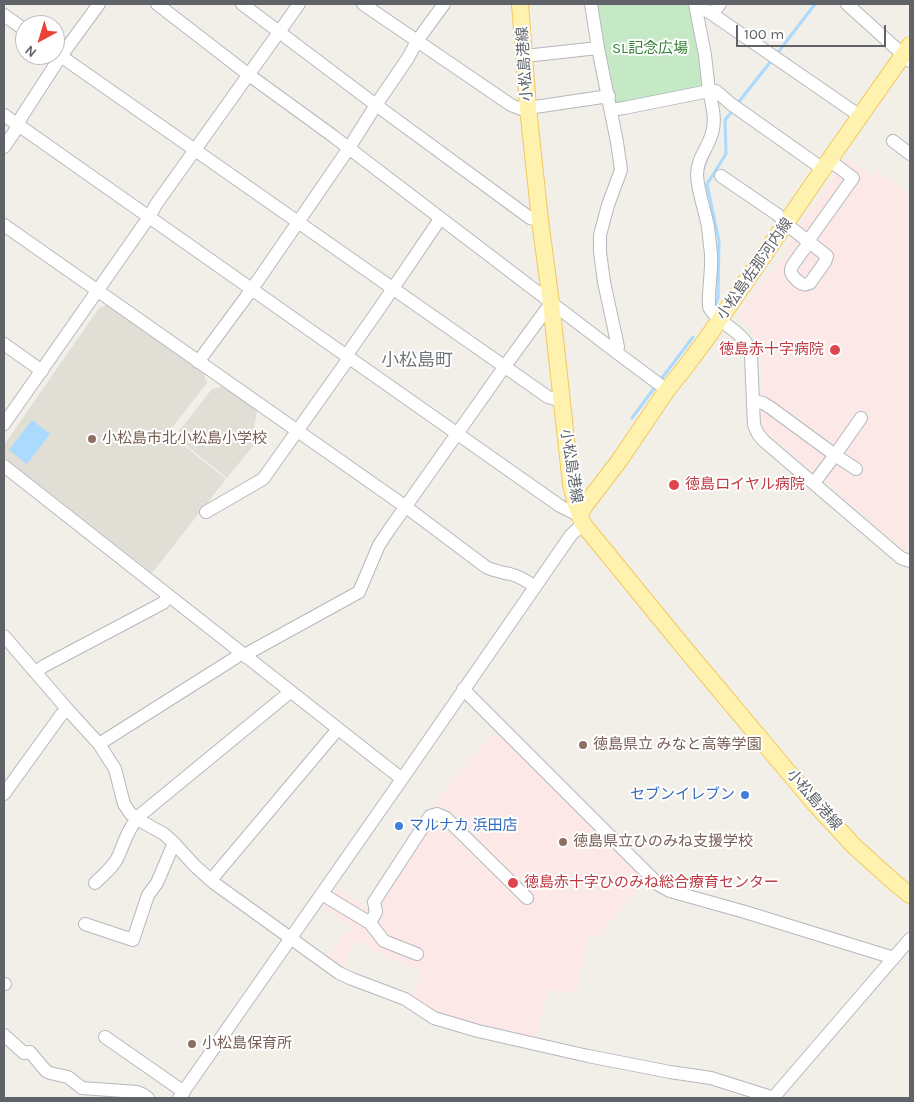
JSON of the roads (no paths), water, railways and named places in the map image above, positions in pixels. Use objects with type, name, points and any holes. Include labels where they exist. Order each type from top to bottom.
[{"type":"main road","name":"小松島港線","points":[[520,4],[528,108],[540,220],[552,303],[571,484],[582,520],[675,637],[815,804],[855,847],[910,895]]},
{"type":"main road","name":"小松島佐那河内線","points":[[582,520],[582,511],[586,504],[619,461],[661,386],[688,365],[860,116],[908,54]]},
{"type":"street","points":[[65,45],[99,4]]},
{"type":"street","points":[[242,4],[530,218],[540,220]]},
{"type":"street","points":[[4,424],[157,203],[299,4]]},
{"type":"street","points":[[363,4],[511,105],[521,109],[608,96]]},
{"type":"street","points":[[198,362],[252,289],[349,148],[444,4]]},
{"type":"street","points":[[592,4],[598,48],[618,142],[621,170],[608,205],[600,235],[604,282],[618,347],[616,352]]},
{"type":"street","points":[[860,116],[775,57],[716,9],[695,4],[705,55],[714,120],[712,135],[704,149],[697,173],[708,228],[711,256],[709,307],[712,312],[737,332],[748,345],[751,356],[754,425],[764,441],[902,558],[910,561]]},
{"type":"street","points":[[847,4],[908,54]]},
{"type":"street","points":[[162,5],[248,75],[349,148],[661,386]]},
{"type":"street","points":[[4,15],[15,23]]},
{"type":"street","points":[[525,56],[598,48]]},
{"type":"street","points":[[65,59],[548,397],[562,401]]},
{"type":"street","points":[[4,148],[16,131],[17,125],[52,65]]},
{"type":"street","points":[[611,110],[709,90],[716,91],[735,106],[826,165],[853,178],[808,242],[778,215],[722,176]]},
{"type":"street","points":[[4,115],[582,520],[182,1095],[105,1037]]},
{"type":"street","points":[[893,140],[909,150]]},
{"type":"street","points":[[206,512],[260,482],[297,432],[440,219]]},
{"type":"street","points":[[4,225],[406,507],[486,567],[524,579],[534,587]]},
{"type":"street","points":[[99,744],[234,658],[250,652],[359,592],[379,545],[505,366],[552,303]]},
{"type":"street","points":[[4,344],[42,371]]},
{"type":"street","points":[[753,401],[763,403],[771,408],[856,469]]},
{"type":"street","points":[[814,483],[861,418]]},
{"type":"street","points":[[4,466],[402,779]]},
{"type":"street","points":[[36,672],[163,603],[169,596]]},
{"type":"street","points":[[4,636],[99,744],[115,769],[124,804],[130,813],[164,834],[211,880],[339,973],[405,999],[434,1018],[478,1031],[588,1056],[711,1078],[773,1098],[910,939]]},
{"type":"street","points":[[463,689],[659,885],[670,891],[894,958]]},
{"type":"street","points":[[95,883],[112,866],[137,818],[290,692]]},
{"type":"street","points":[[4,794],[61,716],[68,710]]},
{"type":"street","points":[[211,880],[338,729]]},
{"type":"street","points":[[370,922],[376,912],[374,902],[430,816],[437,814],[446,818],[527,898]]},
{"type":"street","points":[[85,924],[133,940],[145,902],[174,843]]},
{"type":"street","points":[[322,894],[370,922],[384,941],[417,954]]},
{"type":"street","points":[[4,1035],[24,1054],[30,1052],[50,1074],[68,1077],[82,1088],[137,1092],[148,1098]]},
{"type":"water","points":[[32,420],[50,434],[27,464],[9,450]]},
{"type":"waterway","points":[[776,55],[815,4]]},
{"type":"waterway","points":[[737,104],[772,60]]},
{"type":"waterway","points":[[715,306],[718,298],[719,241],[707,184],[726,154],[725,120],[734,109]]},
{"type":"waterway","points":[[659,382],[693,337]]},
{"type":"waterway","points":[[632,418],[655,387]]},
{"type":"place","name":"徳島赤十字病院","points":[[835,350]]},
{"type":"place","name":"小松島市北小松島小学校","points":[[92,439]]},
{"type":"place","name":"徳島ロイヤル病院","points":[[674,485]]},
{"type":"place","name":"徳島県立 みなと高等学園","points":[[583,745]]},
{"type":"place","name":"セブンイレブン","points":[[745,795]]},
{"type":"place","name":"マルナカ 浜田店","points":[[399,826]]},
{"type":"place","name":"徳島県立ひのみね支援学校","points":[[563,842]]},
{"type":"place","name":"徳島赤十字ひのみね総合療育センター","points":[[513,883]]},
{"type":"place","name":"小松島保育所","points":[[192,1044]]},
{"type":"district","name":"小松島町","points":[[417,361]]},
{"type":"park label","name":"SL記念広場","points":[[650,49]]}]
